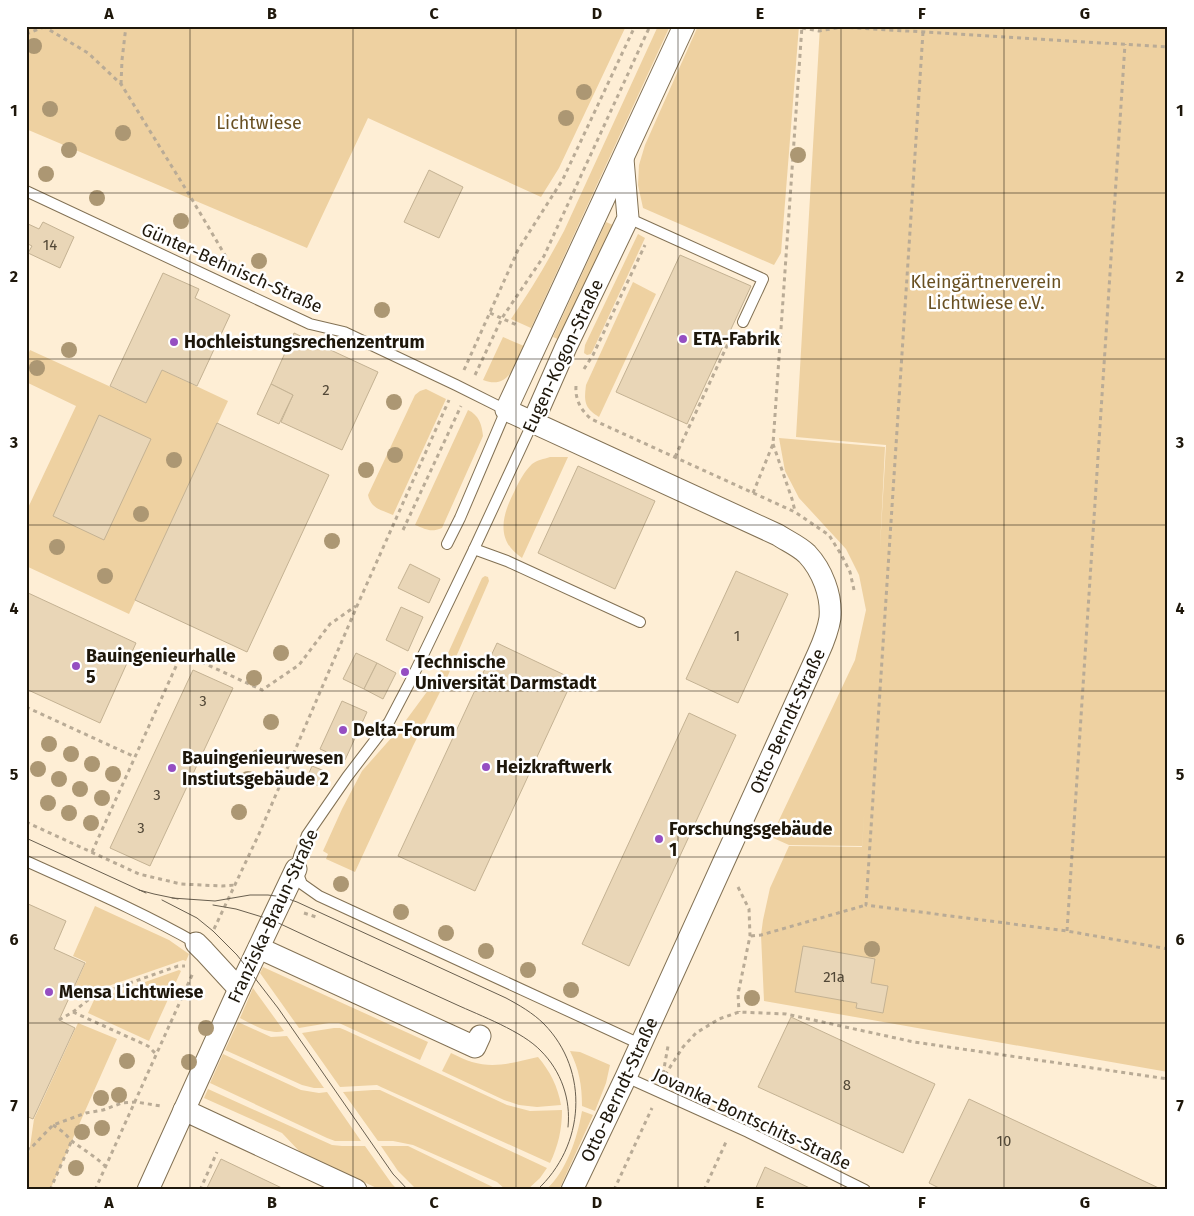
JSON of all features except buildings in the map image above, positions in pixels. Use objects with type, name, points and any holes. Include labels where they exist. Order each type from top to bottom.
[{"type":"street","name":"Eugen-Kogon-Straße","points":[[506,410],[684,26]]},
{"type":"street","name":"Eugen-Kogon-Straße","points":[[533,422],[570,338],[628,218],[623,159]]},
{"type":"street","name":"Otto-Berndt-Straße","points":[[506,410],[778,535],[806,553],[818,568],[830,603],[830,618],[818,654],[626,1077],[572,1190]]},
{"type":"street","name":"Franziska-Braun-Straße","points":[[148,1190],[239,989],[296,870]]},
{"type":"street","points":[[196,943],[239,989]]},
{"type":"street","points":[[258,948],[475,1047],[480,1036]]},
{"type":"street","points":[[184,1110],[356,1190]]},
{"type":"lane","name":"Günter-Behnisch-Straße","points":[[26,191],[310,324],[344,332],[506,410]]},
{"type":"lane","points":[[628,218],[763,279],[744,322]]},
{"type":"lane","name":"Eugen-Kogon-Straße","points":[[447,544],[506,410]]},
{"type":"lane","name":"Eugen-Kogon-Straße","points":[[474,549],[533,422]]},
{"type":"lane","points":[[474,549],[507,561],[640,622]]},
{"type":"lane","name":"Franziska-Braun-Straße","points":[[296,870],[307,835],[347,777],[389,722],[474,549]]},
{"type":"lane","points":[[26,861],[122,905],[196,943]]},
{"type":"lane","points":[[296,870],[302,884],[319,896],[640,1044]]},
{"type":"lane","name":"Jovanka-Bontschits-Straße","points":[[626,1077],[734,1125],[865,1190]]},
{"type":"path","points":[[121,84],[126,26]]},
{"type":"path","points":[[243,867],[357,606],[518,250],[563,179],[635,26]]},
{"type":"path","points":[[403,530],[502,318],[544,256],[650,26]]},
{"type":"path","points":[[26,34],[44,27],[88,53],[121,84],[249,296]]},
{"type":"path","points":[[579,378],[576,393],[580,406],[587,416],[753,492],[773,444],[802,27],[819,31],[842,27],[1168,48]]},
{"type":"path","points":[[866,905],[923,32]]},
{"type":"path","points":[[1066,931],[1124,44]]},
{"type":"path","points":[[582,372],[593,355],[652,228]]},
{"type":"path","points":[[490,313],[524,328]]},
{"type":"path","points":[[675,457],[739,320],[744,322]]},
{"type":"path","points":[[773,444],[795,512]]},
{"type":"path","points":[[92,852],[182,653],[262,690],[299,665],[330,624],[357,606]]},
{"type":"path","points":[[26,707],[135,757]]},
{"type":"path","points":[[26,822],[139,874],[181,884],[235,885]]},
{"type":"path","points":[[736,884],[749,909],[750,936],[738,994],[739,1012]]},
{"type":"path","points":[[750,936],[761,935],[866,905],[1066,931],[1168,948]]},
{"type":"path","points":[[304,913],[316,917]]},
{"type":"path","points":[[59,1020],[73,1012],[93,996],[178,966],[185,966],[195,970]]},
{"type":"path","points":[[73,1012],[148,1046],[156,1054],[136,1102],[94,1190]]},
{"type":"path","points":[[614,1190],[665,1075],[683,1047],[696,1033],[719,1019],[739,1012],[786,1014],[914,1042],[1168,1079]]},
{"type":"path","points":[[26,1148],[30,1149],[52,1125],[122,1103],[136,1102],[184,1110]]},
{"type":"path","points":[[52,1125],[64,1132],[105,1166]]},
{"type":"path","points":[[704,1190],[734,1125]]},
{"type":"path","points":[[50,1190],[72,1140]]},
{"type":"path","points":[[200,1190],[218,1150]]},
{"type":"green space","name":"Lichtwiese","points":[[26,26],[626,26],[559,168],[541,197],[368,118],[307,248],[26,129]]},
{"type":"green space","points":[[658,26],[670,26],[531,328],[511,319],[564,231]]},
{"type":"green space","points":[[698,26],[799,26],[781,253],[774,265],[643,208],[638,185],[639,165],[645,145]]},
{"type":"green space","name":"Kleingärtnerverein Lichtwiese e.V.","points":[[820,26],[1168,26],[1168,1072],[764,1001],[761,935],[763,920],[770,888],[789,846],[862,847],[865,802],[862,846],[789,845],[771,837],[855,660],[866,610],[859,575],[846,549],[799,498],[785,471],[779,438],[885,447],[880,548],[886,445],[796,437]]},
{"type":"green space","points":[[606,222],[613,225],[560,340],[553,337]]},
{"type":"green space","points":[[638,234],[645,238],[594,348],[591,354],[587,355],[584,353],[585,345]]},
{"type":"green space","points":[[633,282],[656,294],[599,417],[586,404],[586,385]]},
{"type":"green space","points":[[503,337],[524,346],[514,368],[505,379],[499,382],[483,380]]},
{"type":"green space","points":[[30,350],[146,403],[162,370],[228,401],[129,614],[26,566],[26,512],[76,406],[26,382],[26,359]]},
{"type":"green space","points":[[426,389],[446,399],[393,515],[374,506],[369,500],[368,495],[415,395]]},
{"type":"green space","points":[[468,410],[479,421],[483,436],[442,528],[431,530],[415,525]]},
{"type":"green space","points":[[550,457],[568,457],[522,558],[513,551],[504,535],[504,518],[510,499],[524,473],[532,464]]},
{"type":"green space","points":[[488,577],[489,581],[446,680],[413,746],[355,872],[326,859],[328,854],[323,851],[362,771],[401,727],[429,689],[440,671],[482,578]]},
{"type":"green space","points":[[95,906],[169,940],[189,954],[186,961],[183,960],[80,997],[72,993],[86,962],[73,956]]},
{"type":"green space","points":[[263,967],[428,1042],[420,1060],[339,1023],[299,1028],[260,973]]},
{"type":"green space","points":[[179,970],[181,971],[149,1041],[88,1013],[94,1000]]},
{"type":"green space","points":[[253,988],[284,1031],[272,1032],[240,1018]]},
{"type":"green space","points":[[238,1022],[271,1037],[287,1036],[324,1088],[302,1085],[225,1050]]},
{"type":"green space","points":[[78,1023],[117,1039],[50,1190],[26,1190],[26,1160],[28,1160],[34,1119]]},
{"type":"green space","points":[[334,1028],[345,1030],[507,1105],[530,1111],[562,1110],[559,1138],[550,1163],[377,1085],[340,1087],[302,1033]]},
{"type":"green space","points":[[570,1051],[580,1052],[610,1065],[606,1083],[595,1111],[582,1106],[579,1077]]},
{"type":"green space","points":[[451,1053],[472,1062],[489,1065],[505,1064],[538,1057],[553,1080],[561,1105],[537,1107],[519,1105],[442,1071]]},
{"type":"green space","points":[[223,1054],[301,1090],[319,1093],[327,1092],[361,1141],[335,1141],[327,1138],[210,1083]]},
{"type":"green space","points":[[208,1089],[332,1145],[365,1146],[398,1190],[381,1190],[301,1153],[282,1133],[204,1098]]},
{"type":"green space","points":[[380,1090],[547,1168],[540,1178],[527,1190],[506,1190],[497,1182],[413,1145],[393,1141],[378,1141],[343,1092]]},
{"type":"green space","points":[[582,1111],[593,1115],[559,1190],[546,1190],[560,1173],[570,1154]]},
{"type":"green space","points":[[381,1146],[408,1146],[499,1190],[417,1190],[398,1171]]},
{"type":"tram line","points":[[26,838],[146,893]]},
{"type":"tram line","points":[[139,890],[178,899]]},
{"type":"tram line","points":[[172,898],[215,901],[250,895],[283,897],[506,998],[535,1016],[559,1043],[569,1064],[575,1086],[576,1108],[572,1131],[565,1152],[553,1172],[537,1190]]},
{"type":"tram line","points":[[162,900],[197,918],[237,955],[278,1008],[393,1174],[408,1190]]},
{"type":"tram line","points":[[213,905],[236,909],[272,920],[489,1019],[523,1037],[541,1051],[559,1076],[568,1106],[568,1127]]},
{"type":"place","name":"ETA-Fabrik","points":[[683,339]]},
{"type":"place","name":"Hochleistungsrechenzentrum","points":[[174,342]]},
{"type":"place","name":"Bauingenieurhalle 5","points":[[76,666]]},
{"type":"place","name":"Technische Universität Darmstadt","points":[[405,672]]},
{"type":"place","name":"Delta-Forum","points":[[343,730]]},
{"type":"place","name":"Heizkraftwerk","points":[[486,767]]},
{"type":"place","name":"Bauingenieurwesen Instiutsgebäude 2","points":[[172,768]]},
{"type":"place","name":"Forschungsgebäude 1","points":[[659,839]]},
{"type":"place","name":"Mensa Lichtwiese","points":[[49,992]]}]
